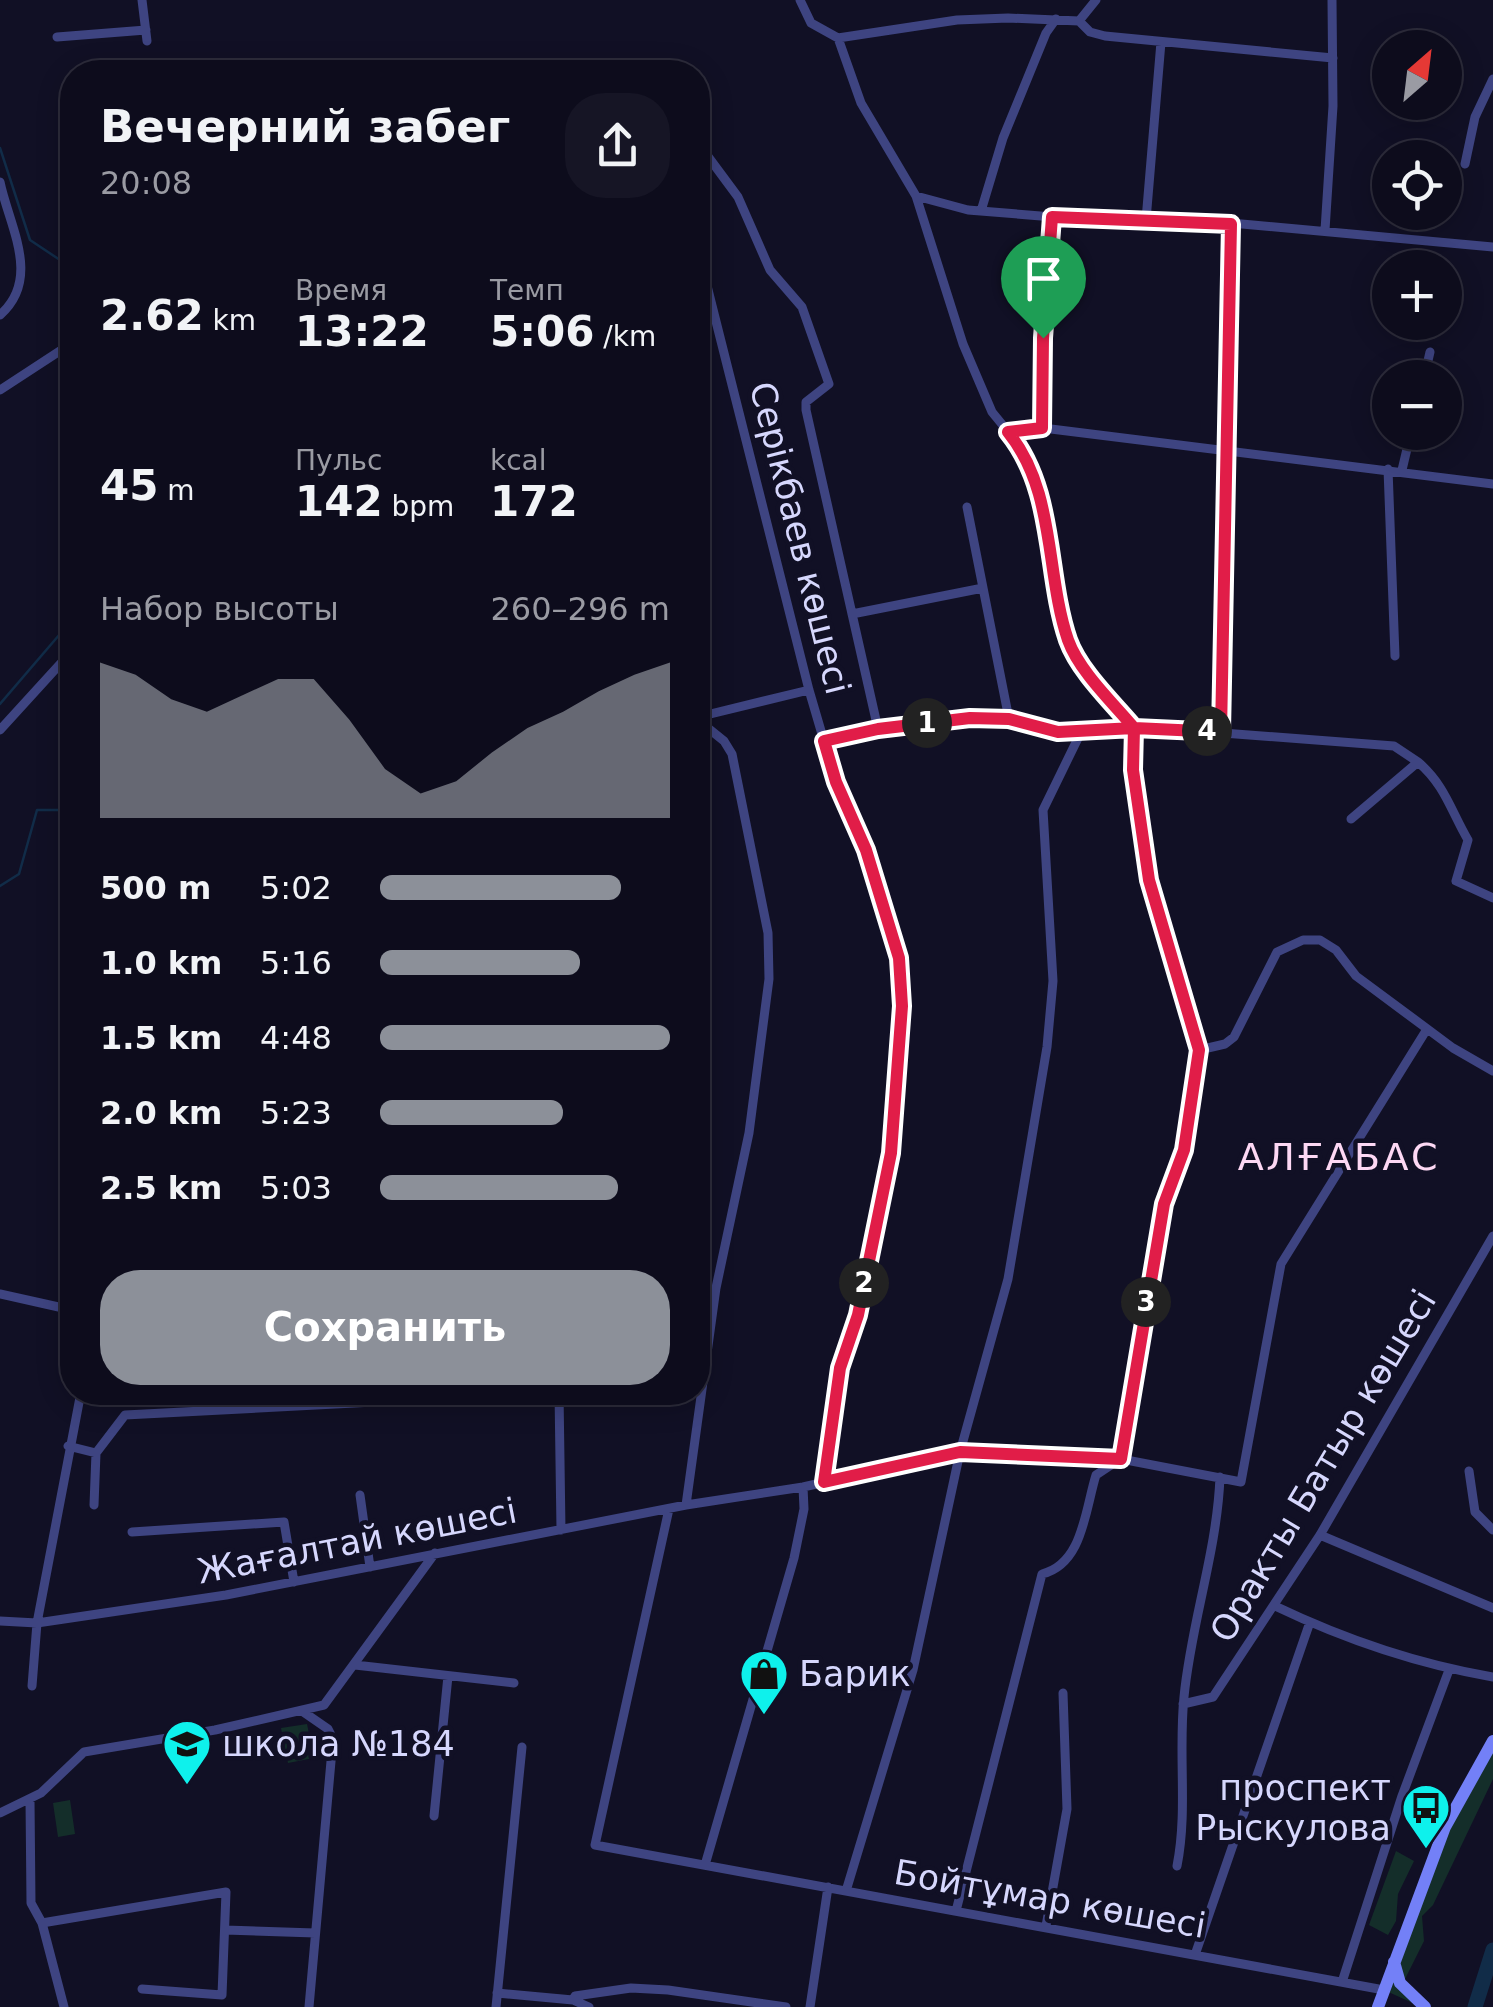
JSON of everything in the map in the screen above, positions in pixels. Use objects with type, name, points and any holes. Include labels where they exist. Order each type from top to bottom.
[{"type":"main road","points":[[1378,2007],[1445,1827],[1493,1741]]},
{"type":"main road","points":[[1393,1959],[1400,1984],[1423,2007]]},
{"type":"main road","points":[[1384,1990],[1423,2007]]},
{"type":"street","points":[[142,0],[146,42]]},
{"type":"street","points":[[800,0],[811,24],[838,38],[957,20],[1058,18],[1079,22],[1090,32],[1105,36],[1333,58]]},
{"type":"street","points":[[1079,22],[1096,0]]},
{"type":"street","points":[[1325,230],[1332,0]]},
{"type":"street","points":[[981,211],[1003,138],[1046,33],[1058,18]]},
{"type":"street","points":[[57,37],[146,30]]},
{"type":"street","points":[[838,38],[862,104],[916,196],[963,344],[992,412],[1023,450],[1044,510],[1069,643],[1134,728],[1133,770],[1149,880],[1199,1050],[1184,1150],[1164,1204],[1121,1459],[1096,1475],[1072,1556],[1057,1570],[1042,1574],[956,1911]]},
{"type":"street","points":[[1146,220],[1161,42]]},
{"type":"street","points":[[1465,164],[1493,79]]},
{"type":"street","points":[[1481,106],[1493,112]]},
{"type":"street","points":[[710,160],[738,198],[770,270],[802,307],[829,384],[806,402],[806,410],[878,729]]},
{"type":"street","points":[[0,187],[21,261],[18,291],[2,314]]},
{"type":"street","points":[[916,196],[981,211],[1325,230],[1493,247]]},
{"type":"street","points":[[1042,428],[1043,338],[1052,217]]},
{"type":"street","points":[[1221,732],[1231,224]]},
{"type":"street","name":"Серікбаев көшесі","points":[[710,298],[809,690],[836,782],[866,850],[899,958],[902,1006],[891,1153],[858,1315],[840,1368],[824,1482]]},
{"type":"street","points":[[0,390],[60,350]]},
{"type":"street","points":[[1428,360],[1430,352]]},
{"type":"street","points":[[1008,432],[1042,428],[1493,484]]},
{"type":"street","points":[[1402,470],[1406,450]]},
{"type":"street","points":[[1388,469],[1395,656]]},
{"type":"street","points":[[967,507],[1009,719]]},
{"type":"street","points":[[852,614],[984,588]]},
{"type":"street","points":[[0,730],[60,664]]},
{"type":"street","points":[[710,715],[809,690]]},
{"type":"street","points":[[824,741],[878,729],[1009,719],[1058,732],[1134,728],[1394,746],[1418,762],[1447,792],[1455,821],[1468,840],[1456,880],[1493,898]]},
{"type":"street","points":[[710,728],[732,754],[768,933],[769,980],[749,1133],[710,1331]]},
{"type":"street","points":[[846,1891],[913,1670],[960,1452],[1008,1280],[1047,1047],[1053,981],[1043,810],[1082,730]]},
{"type":"street","points":[[1350,819],[1418,762]]},
{"type":"street","points":[[1199,1050],[1225,1044],[1234,1036],[1278,952],[1303,940],[1320,940],[1336,950],[1356,976],[1427,1029],[1493,1071]]},
{"type":"street","points":[[824,1482],[960,1452],[1121,1459],[1241,1482],[1281,1264],[1427,1029]]},
{"type":"street","name":"Оракты Батыр көшесі","points":[[1183,1704],[1213,1697],[1275,1606],[1493,1236]]},
{"type":"street","points":[[0,1294],[60,1307]]},
{"type":"street","points":[[32,1686],[37,1623],[78,1405]]},
{"type":"street","points":[[94,1506],[96,1453],[125,1415],[264,1405]]},
{"type":"street","points":[[559,1405],[561,1530]]},
{"type":"street","points":[[686,1505],[700,1405]]},
{"type":"street","points":[[68,1446],[96,1453]]},
{"type":"street","points":[[1469,1471],[1475,1512],[1493,1530]]},
{"type":"street","points":[[1177,1866],[1184,1822],[1183,1704],[1218,1523],[1220,1477]]},
{"type":"street","name":"Жағалтай көшесі","points":[[0,1621],[37,1623],[294,1582],[824,1482]]},
{"type":"street","points":[[705,1865],[794,1558],[804,1509],[803,1486]]},
{"type":"street","points":[[360,1495],[370,1567]]},
{"type":"street","name":"Бойтұмар көшесі","points":[[669,1509],[595,1845],[1343,1979],[1384,1990]]},
{"type":"street","points":[[132,1532],[284,1522],[294,1582]]},
{"type":"street","points":[[1320,1535],[1493,1608]]},
{"type":"street","points":[[0,1813],[30,1800],[84,1752],[324,1705],[336,1695],[435,1553]]},
{"type":"street","points":[[1275,1606],[1449,1670],[1493,1677]]},
{"type":"street","name":"Оракты Батыр көшесі","points":[[1196,1952],[1310,1622]]},
{"type":"street","points":[[355,1665],[514,1683]]},
{"type":"street","points":[[1343,1979],[1402,1796],[1449,1670]]},
{"type":"street","points":[[434,1816],[448,1676]]},
{"type":"street","points":[[1046,1926],[1067,1809],[1063,1694]]},
{"type":"street","points":[[302,1711],[328,1728],[333,1740],[309,2007]]},
{"type":"street","points":[[496,2007],[522,1746]]},
{"type":"street","points":[[30,1800],[31,1903],[42,1923],[64,2007]]},
{"type":"street","points":[[810,2007],[828,1888]]},
{"type":"street","points":[[42,1923],[226,1892],[222,1996],[142,1989]]},
{"type":"street","points":[[225,1930],[315,1933]]},
{"type":"street","points":[[573,2000],[575,1996],[631,1988],[786,2007]]},
{"type":"street","points":[[497,1993],[573,2000],[589,2007]]},
{"type":"green space","points":[[307,1724],[314,1758],[288,1763],[281,1728]]},
{"type":"green space","points":[[1493,1741],[1493,1779],[1433,1905],[1422,1916],[1424,1941],[1404,1981],[1417,2005],[1384,1990],[1445,1827]]},
{"type":"green space","points":[[70,1800],[75,1834],[58,1837],[53,1803]]},
{"type":"green space","points":[[1396,1851],[1414,1861],[1398,1894],[1396,1921],[1388,1935],[1369,1925]]},
{"type":"waterway","points":[[0,148],[30,240],[60,260]]},
{"type":"waterway","points":[[0,704],[60,634]]},
{"type":"waterway","points":[[0,886],[19,874],[37,810],[60,810]]},
{"type":"waterway","points":[[1475,2007],[1493,1950]]},
{"type":"place","name":"Барик","points":[[764,1716]]},
{"type":"place","name":"школа №184","points":[[187,1786]]},
{"type":"place","name":"проспект Рыскулова","points":[[1426,1850]]},
{"type":"district","name":"АЛҒАБАС","points":[[1339,1157]]},
{"type":"route","points":[[1043,338],[1042,428],[1008,432],[1023,450],[1044,510],[1069,643],[1134,728],[1058,732],[1009,719],[970,718],[878,729],[824,741],[836,782],[866,850],[899,958],[902,1006],[891,1153],[858,1315],[840,1368],[824,1482],[960,1452],[1121,1459],[1121,1439],[1164,1204],[1184,1150],[1199,1050],[1149,880],[1133,770],[1134,728],[1221,732],[1231,224],[1052,217],[1043,338]]}]
